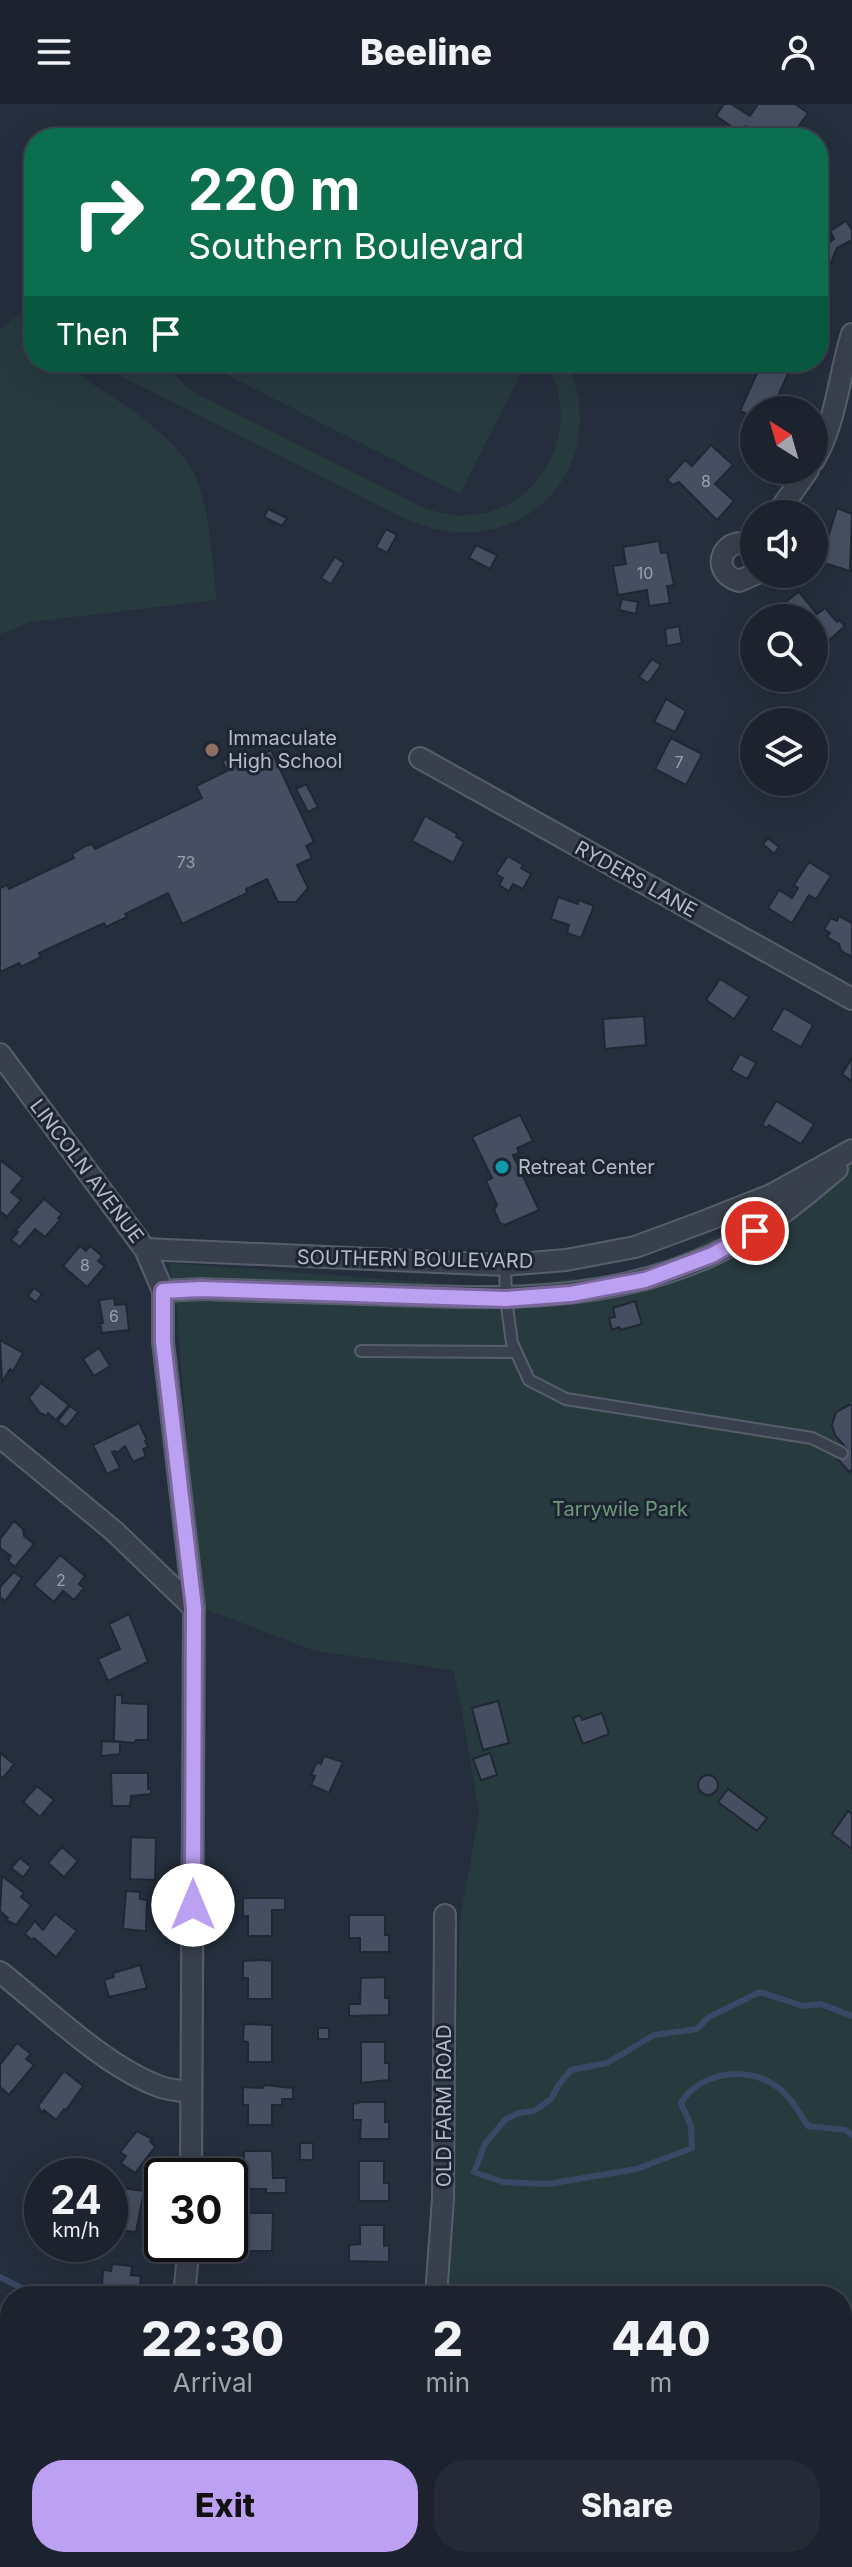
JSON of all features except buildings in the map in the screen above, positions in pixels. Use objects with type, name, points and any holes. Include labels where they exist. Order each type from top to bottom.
[{"type":"street","points":[[828,422],[852,334]]},
{"type":"street","points":[[740,544],[733,544],[724,553],[722,565],[728,576],[740,581]]},
{"type":"street","name":"RYDERS LANE","points":[[420,758],[852,999]]},
{"type":"street","name":"LINCOLN AVENUE","points":[[0,1054],[145,1249]]},
{"type":"street","name":"SOUTHERN BOULEVARD","points":[[145,1249],[505,1265],[566,1260],[635,1247],[771,1195],[852,1150]]},
{"type":"street","name":"SOUTHERN BOULEVARD","points":[[163,1291],[200,1289],[506,1299],[571,1294],[645,1280],[712,1255],[777,1220],[852,1156]]},
{"type":"street","points":[[145,1249],[163,1291],[163,1342],[194,1608],[191,2158]]},
{"type":"street","points":[[0,1437],[114,1531],[194,1608]]},
{"type":"street","name":"OLD FARM ROAD","points":[[437,2286],[443,2199],[445,1915]]},
{"type":"street","points":[[0,1972],[133,2074],[163,2088],[191,2092]]},
{"type":"street","points":[[185,2286],[187,2262]]},
{"type":"lane","points":[[505,1265],[512,1343],[529,1380],[566,1399],[812,1438],[842,1453]]},
{"type":"lane","points":[[361,1351],[515,1352]]},
{"type":"green space","points":[[24,311],[24,372],[79,372],[155,429],[190,466],[206,512],[217,600],[31,622],[0,634],[0,329]]},
{"type":"green space","points":[[123,372],[173,372],[185,386],[201,396],[418,505],[451,515],[472,515],[497,509],[520,497],[537,480],[551,459],[559,435],[561,410],[556,386],[549,372],[571,372],[579,402],[578,439],[567,472],[547,499],[520,519],[487,530],[450,531],[410,521],[121,376]]},
{"type":"green space","points":[[222,372],[521,372],[460,494]]},
{"type":"green space","name":"Tarrywile Park","points":[[852,1140],[852,2286],[430,2286],[447,2187],[456,2070],[460,1919],[479,1814],[453,1670],[315,1651],[200,1607],[177,1312],[169,1263],[490,1287],[628,1274],[689,1251],[787,1194]]},
{"type":"waterway","points":[[852,2016],[821,2004],[803,2006],[760,1992],[709,2017],[697,2029],[654,2035],[607,2063],[571,2070],[551,2099],[534,2111],[518,2113],[505,2120],[485,2144],[474,2172],[503,2182],[548,2184],[637,2169],[692,2148],[691,2126],[681,2103],[700,2084],[725,2075],[752,2075],[764,2079],[786,2094],[808,2126],[846,2130],[852,2135]]},
{"type":"waterway","points":[[0,2277],[18,2286]]},
{"type":"place","name":"Immaculate High School","points":[[212,750]]},
{"type":"place","name":"Retreat Center","points":[[502,1167]]},
{"type":"route","points":[[193,1905],[194,1608],[163,1342],[163,1291],[200,1289],[506,1299],[571,1294],[645,1280],[712,1255],[755,1231]]}]
